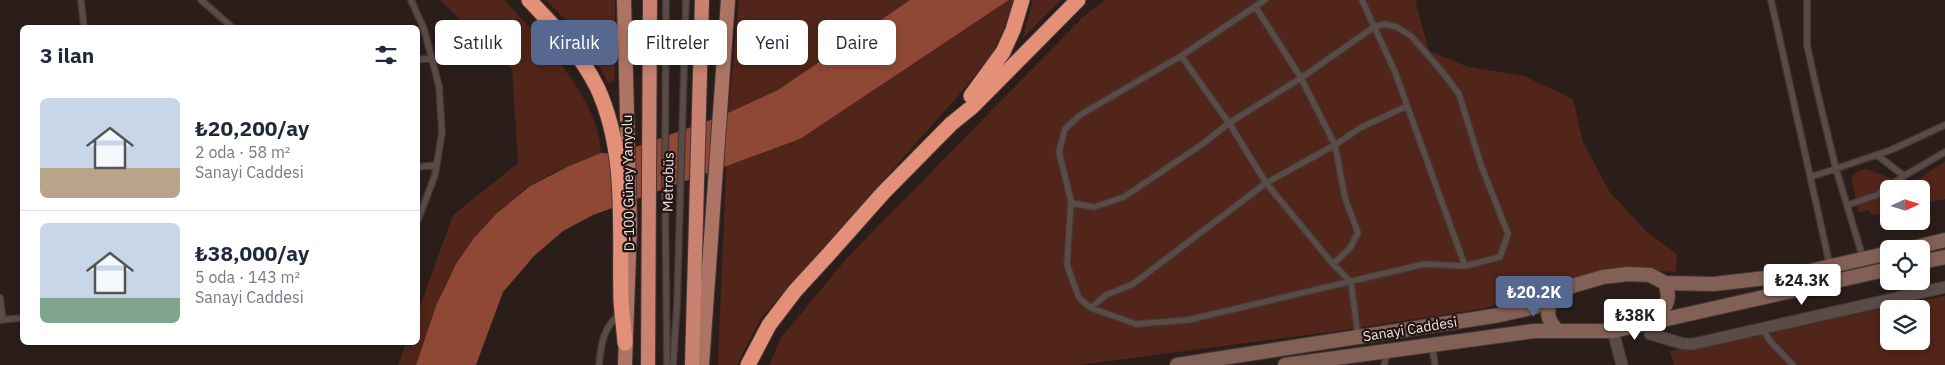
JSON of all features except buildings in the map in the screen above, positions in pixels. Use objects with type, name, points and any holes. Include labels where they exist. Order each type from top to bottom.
[{"type":"highway","points":[[529,0],[558,29],[580,58],[597,87],[609,117],[616,154],[622,312],[625,343]]},
{"type":"highway","points":[[648,365],[650,0]]},
{"type":"highway","points":[[692,365],[702,0]]},
{"type":"highway","points":[[951,124],[1003,52],[1013,30],[1022,0]]},
{"type":"highway","points":[[748,365],[769,325],[795,291],[884,193],[951,124],[972,106],[1078,0]]},
{"type":"main road","name":"D-100 Güney Yanyolu","points":[[624,0],[630,226],[625,365]]},
{"type":"main road","points":[[702,365],[728,0]]},
{"type":"main road","points":[[1930,244],[1945,240]]},
{"type":"main road","name":"Sanayi Caddesi","points":[[1177,365],[1456,322],[1535,307],[1552,295],[1572,286],[1603,277],[1628,274],[1650,276],[1666,282],[1714,284],[1792,275],[1880,255]]},
{"type":"main road","points":[[1930,260],[1945,257]]},
{"type":"main road","name":"Sanayi Caddesi","points":[[1285,365],[1534,331],[1613,331],[1880,271]]},
{"type":"main road","points":[[1650,323],[1667,304],[1669,293],[1666,282]]},
{"type":"main road","points":[[1552,295],[1548,311],[1549,322],[1558,331]]},
{"type":"main road","points":[[1456,322],[1459,341]]},
{"type":"street","points":[[1650,323],[1650,334],[1684,344],[1692,344],[1945,287]]},
{"type":"street","points":[[1613,331],[1622,365]]},
{"type":"lane","points":[[81,0],[84,25]]},
{"type":"lane","points":[[201,0],[230,25]]},
{"type":"lane","points":[[411,0],[424,29],[438,86],[442,132],[435,175],[420,215]]},
{"type":"lane","name":"Metrobüs","points":[[666,0],[665,189],[667,365]]},
{"type":"lane","name":"Metrobüs","points":[[673,365],[677,304],[686,0]]},
{"type":"lane","points":[[1071,202],[1094,206],[1124,197],[1204,143],[1229,123],[1301,78],[1374,27],[1384,24],[1397,27],[1412,37],[1440,69],[1458,94],[1481,165],[1508,234],[1500,257],[1465,266],[1424,264],[1188,320],[1136,324],[1091,308],[1078,298],[1067,265],[1071,202],[1059,152],[1065,129],[1080,114],[1181,56],[1265,0]]},
{"type":"lane","points":[[1362,0],[1395,72],[1465,266]]},
{"type":"lane","points":[[1771,0],[1830,266]]},
{"type":"lane","points":[[1807,0],[1807,45],[1836,169],[1863,259]]},
{"type":"lane","points":[[1255,6],[1301,78],[1335,145],[1345,198],[1358,233],[1350,248],[1333,264]]},
{"type":"lane","points":[[1181,56],[1229,123],[1266,183],[1333,264],[1351,282],[1358,337]]},
{"type":"lane","points":[[420,60],[431,58]]},
{"type":"lane","points":[[1091,308],[1106,296],[1133,284],[1266,183],[1335,145],[1360,128],[1407,106]]},
{"type":"lane","points":[[1811,177],[1877,155],[1945,125]]},
{"type":"lane","points":[[1848,205],[1877,195],[1904,176],[1945,152]]},
{"type":"lane","points":[[1877,155],[1904,176]]},
{"type":"lane","points":[[420,167],[436,165]]},
{"type":"lane","points":[[0,298],[1,320],[20,318]]},
{"type":"lane","points":[[599,365],[601,343],[604,334],[614,318],[622,312]]},
{"type":"lane","points":[[1762,328],[1770,340],[1793,365]]},
{"type":"lane","points":[[1432,345],[1435,365]]},
{"type":"lane","points":[[1384,365],[1388,351]]},
{"type":"shaded area","points":[[440,0],[505,0],[531,29],[531,65],[561,65],[579,90],[590,110],[597,131],[601,153],[531,185],[491,219],[475,237],[451,276],[432,318],[416,365],[398,365],[405,345],[420,345],[420,306],[453,215],[518,163],[512,69],[508,65],[521,65],[521,20],[461,20]]},
{"type":"shaded area","points":[[546,0],[615,0],[615,20],[565,20]]},
{"type":"shaded area","points":[[739,0],[910,0],[881,20],[818,20],[818,63],[778,90],[728,114],[737,21],[737,65],[808,65],[808,20],[737,20]]},
{"type":"shaded area","points":[[910,0],[1009,0],[800,139],[593,215],[563,231],[534,256],[503,292],[476,365],[416,365],[436,306],[456,264],[474,238],[496,214],[530,186],[569,166],[601,153],[616,154],[719,117],[778,90],[818,63],[818,65],[896,65],[896,20],[881,20]]},
{"type":"shaded area","points":[[1009,0],[1014,0],[1007,22],[992,54],[958,96],[761,318],[737,365],[718,365],[726,166],[800,139]]},
{"type":"shaded area","points":[[1033,0],[1061,0],[1022,39]]},
{"type":"shaded area","points":[[1105,0],[1415,0],[1429,51],[1468,67],[1524,76],[1573,99],[1583,142],[1609,191],[1646,231],[1677,254],[1676,272],[1629,269],[1593,275],[1486,308],[1344,330],[1079,365],[769,365],[781,338],[847,258],[1083,17]]},
{"type":"shaded area","points":[[598,65],[615,65],[615,79],[609,84]]},
{"type":"shaded area","points":[[1945,161],[1945,199],[1930,202],[1930,180],[1917,180]]},
{"type":"shaded area","points":[[1866,169],[1900,180],[1880,180],[1880,214],[1873,215],[1869,210],[1859,213],[1851,178],[1857,172]]},
{"type":"shaded area","points":[[1945,296],[1945,365],[1674,365],[1670,351],[1880,309],[1880,350],[1930,350],[1930,300],[1925,300]]}]
